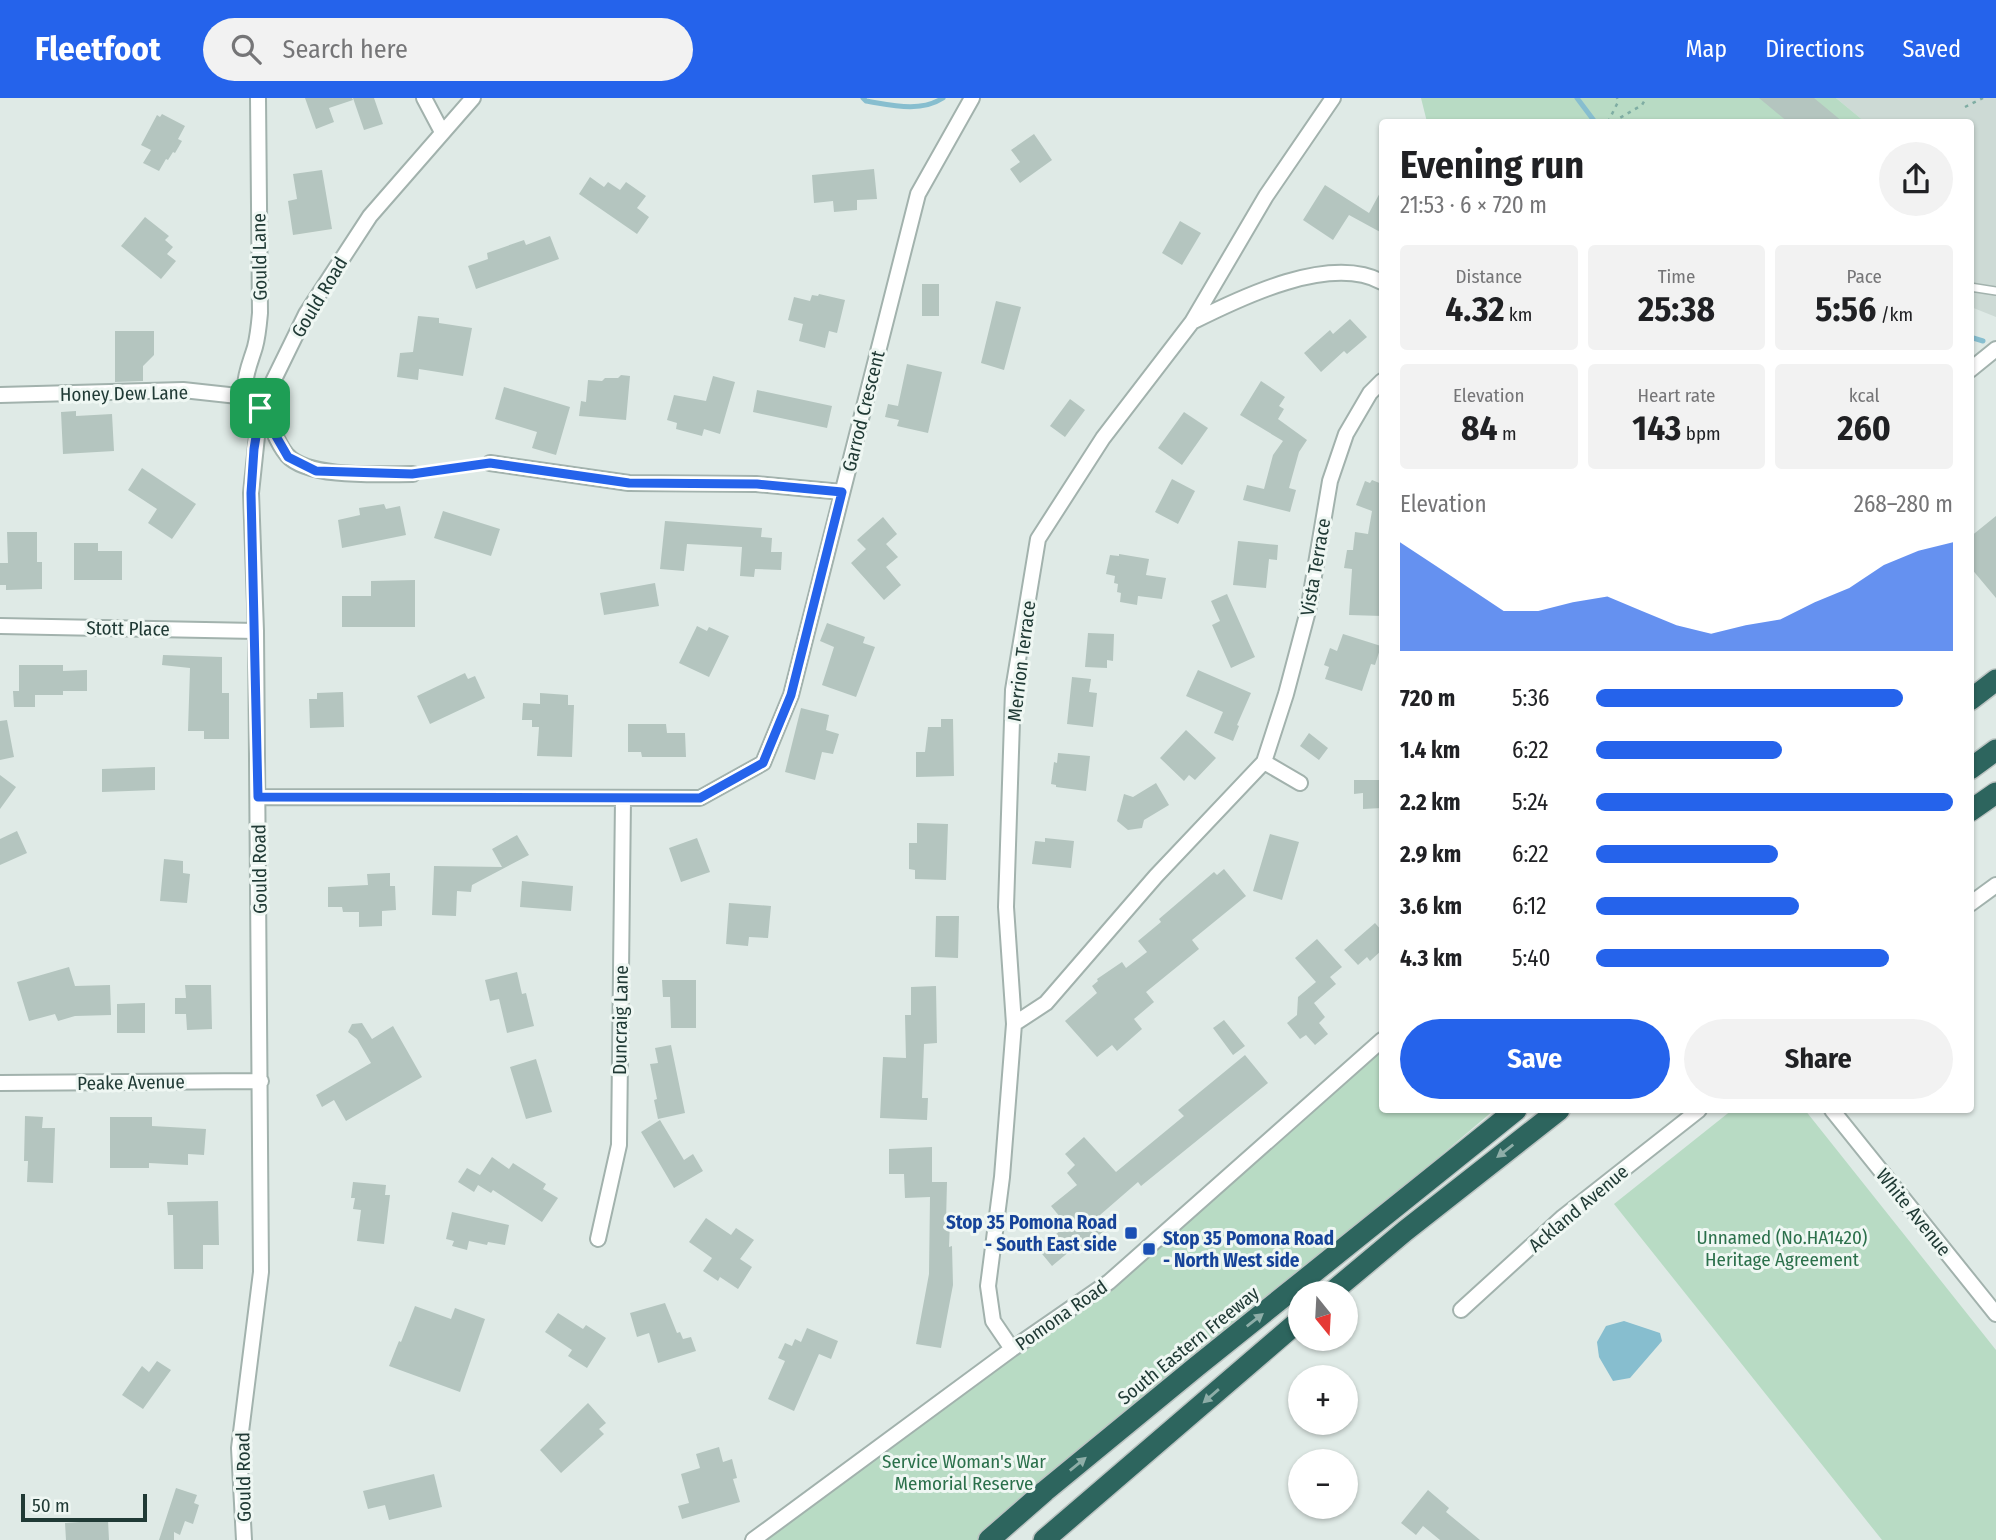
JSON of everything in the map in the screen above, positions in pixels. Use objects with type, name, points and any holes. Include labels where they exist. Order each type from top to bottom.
[{"type":"highway","points":[[1974,697],[1996,680]]},
{"type":"highway","points":[[1974,766],[1996,750]]},
{"type":"highway","points":[[1974,808],[1996,793]]},
{"type":"highway","points":[[1393,1206],[1440,1157],[1491,1113]]},
{"type":"highway","name":"South Eastern Freeway","points":[[989,1540],[1393,1206],[1512,1113]]},
{"type":"highway","points":[[1345,1281],[1555,1113]]},
{"type":"highway","points":[[1044,1540],[1288,1330]]},
{"type":"street","name":"Gould Lane","points":[[247,397],[245,383],[256,346],[260,313],[258,98]]},
{"type":"street","points":[[424,98],[442,132]]},
{"type":"street","name":"Gould Road","points":[[244,1540],[239,1448],[261,1272],[256,631],[251,493],[261,404],[306,314],[370,216],[473,98]]},
{"type":"street","name":"Garrod Crescent","points":[[258,797],[700,798],[763,763],[791,695],[918,194],[972,98]]},
{"type":"street","name":"Merrion Terrace","points":[[1012,1349],[993,1321],[988,1286],[1002,1177],[1014,1024],[1006,907],[1013,690],[1038,538],[1103,438],[1192,322],[1266,196],[1333,98]]},
{"type":"street","points":[[1192,322],[1264,290],[1307,277],[1339,274],[1371,276],[1379,280]]},
{"type":"street","points":[[1974,367],[1996,349]]},
{"type":"street","name":"Vista Terrace","points":[[1014,1024],[1046,1003],[1156,876],[1264,762],[1308,611],[1330,481],[1346,434],[1370,393],[1379,385]]},
{"type":"street","name":"Honey Dew Lane","points":[[0,395],[183,390],[247,397]]},
{"type":"street","points":[[247,397],[251,403],[261,404],[288,457],[316,471],[412,474]]},
{"type":"street","points":[[490,463],[629,483],[757,484],[842,492]]},
{"type":"street","name":"Stott Place","points":[[0,626],[256,631]]},
{"type":"street","points":[[1264,762],[1300,783]]},
{"type":"street","name":"Duncraig Lane","points":[[598,1239],[619,1145],[623,799]]},
{"type":"street","points":[[1974,901],[1996,885]]},
{"type":"street","name":"Pomona Road","points":[[753,1540],[1012,1349],[1109,1282],[1379,1044]]},
{"type":"street","name":"Peake Avenue","points":[[0,1083],[261,1081]]},
{"type":"street","name":"Ackland Avenue","points":[[1461,1310],[1563,1217],[1695,1113]]},
{"type":"street","name":"White Avenue","points":[[1834,1113],[1996,1314]]},
{"type":"lane","points":[[1974,287],[1996,291]]},
{"type":"path","points":[[1610,119],[1618,102],[1617,98]]},
{"type":"path","points":[[1618,119],[1642,104],[1646,98]]},
{"type":"path","points":[[1965,107],[1983,98]]},
{"type":"path","points":[[412,474],[490,463]]},
{"type":"shaded area","points":[[1836,98],[1996,98],[1996,317],[1974,308],[1974,119],[1861,119]]},
{"type":"green space","points":[[1421,98],[1836,98],[1861,119],[1426,119]]},
{"type":"green space","name":"Service Woman's War Memorial Reserve","points":[[1379,1043],[1379,1113],[1490,1113],[1440,1156],[1393,1206],[1302,1281],[1288,1281],[1288,1293],[989,1540],[753,1540],[1109,1282]]},
{"type":"green space","name":"Unnamed (No.HA1420) Heritage Agreement","points":[[1728,1113],[1807,1113],[1996,1350],[1996,1540],[1882,1540],[1614,1204]]},
{"type":"water","points":[[1624,1321],[1660,1333],[1662,1341],[1630,1378],[1613,1381],[1599,1357],[1597,1342],[1606,1326]]},
{"type":"building","points":[[305,98],[353,100],[329,108],[334,122],[316,129]]},
{"type":"building","points":[[353,98],[374,98],[383,124],[364,130]]},
{"type":"building","points":[[1759,98],[1814,98],[1839,119],[1784,119]]},
{"type":"building","points":[[162,114],[185,126],[178,139],[182,141],[159,171],[143,163],[151,150],[141,145],[157,115],[160,117]]},
{"type":"building","points":[[1034,134],[1052,160],[1020,183],[1010,169],[1020,162],[1011,150]]},
{"type":"building","points":[[874,169],[877,199],[857,200],[857,210],[834,212],[833,201],[814,203],[812,175]]},
{"type":"building","points":[[322,170],[332,229],[293,235],[288,201],[297,199],[293,174]]},
{"type":"building","points":[[590,177],[604,187],[608,182],[620,190],[626,182],[646,196],[637,208],[649,217],[637,234],[579,194]]},
{"type":"building","points":[[1325,185],[1369,213],[1379,195],[1379,231],[1349,215],[1333,240],[1303,220]]},
{"type":"building","points":[[145,217],[169,236],[165,240],[173,247],[167,254],[176,261],[161,279],[121,246]]},
{"type":"building","points":[[1180,221],[1201,233],[1182,265],[1162,253]]},
{"type":"building","points":[[550,236],[559,259],[476,289],[468,266],[488,259],[487,253],[524,240],[526,245]]},
{"type":"building","points":[[922,284],[939,284],[939,316],[922,316]]},
{"type":"building","points":[[812,295],[845,300],[837,333],[829,331],[825,348],[799,341],[803,324],[788,320],[794,297],[810,301]]},
{"type":"building","points":[[996,301],[1021,307],[1004,370],[981,363]]},
{"type":"building","points":[[418,316],[439,318],[439,323],[472,328],[463,376],[419,369],[418,380],[397,377],[400,353],[413,352]]},
{"type":"building","points":[[1350,319],[1367,337],[1347,354],[1344,351],[1321,372],[1304,353],[1330,330],[1333,334]]},
{"type":"building","points":[[115,331],[154,331],[154,355],[143,366],[143,381],[115,382]]},
{"type":"building","points":[[907,364],[942,372],[928,433],[897,426],[899,420],[885,417],[888,404],[898,406]]},
{"type":"building","points":[[621,375],[630,376],[626,420],[579,416],[581,401],[586,402],[588,380],[602,381]]},
{"type":"building","points":[[713,376],[735,382],[720,434],[704,429],[702,436],[676,429],[677,423],[667,420],[674,395],[706,401]]},
{"type":"building","points":[[1261,381],[1285,397],[1279,406],[1284,409],[1278,419],[1307,440],[1299,452],[1289,488],[1296,490],[1290,512],[1243,500],[1247,485],[1264,489],[1273,455],[1283,441],[1240,415]]},
{"type":"building","points":[[504,387],[570,407],[556,455],[532,448],[537,432],[495,419]]},
{"type":"building","points":[[757,390],[832,406],[827,428],[753,412]]},
{"type":"building","points":[[1070,399],[1085,410],[1065,437],[1050,426]]},
{"type":"building","points":[[76,411],[76,416],[112,414],[114,451],[63,454],[61,412]]},
{"type":"building","points":[[1184,412],[1208,428],[1182,465],[1158,448]]},
{"type":"building","points":[[142,468],[196,504],[172,539],[148,523],[157,509],[128,490]]},
{"type":"building","points":[[1172,479],[1195,491],[1178,524],[1155,512]]},
{"type":"building","points":[[1372,480],[1379,483],[1379,616],[1349,615],[1352,569],[1344,568],[1347,550],[1353,550],[1355,532],[1368,534],[1372,511],[1356,505],[1365,481],[1370,483]]},
{"type":"building","points":[[384,504],[386,509],[400,506],[406,535],[342,548],[338,520],[360,515],[359,508]]},
{"type":"building","points":[[443,511],[500,529],[491,556],[434,538]]},
{"type":"building","points":[[1996,516],[1996,598],[1974,572],[1974,534]]},
{"type":"building","points":[[883,517],[897,534],[886,544],[898,557],[886,567],[901,585],[884,600],[851,563],[866,549],[857,540]]},
{"type":"building","points":[[665,521],[762,528],[761,537],[772,538],[771,552],[782,552],[781,570],[755,569],[754,577],[740,576],[742,547],[687,544],[684,571],[660,569]]},
{"type":"building","points":[[7,532],[37,532],[37,562],[42,562],[42,589],[6,590],[6,585],[0,585],[0,563],[8,563]]},
{"type":"building","points":[[1238,541],[1278,545],[1277,560],[1269,559],[1266,588],[1233,585]]},
{"type":"building","points":[[74,543],[98,543],[98,551],[122,551],[122,580],[74,580]]},
{"type":"building","points":[[1110,555],[1149,559],[1146,575],[1166,578],[1162,599],[1138,596],[1137,605],[1120,602],[1121,593],[1117,592],[1115,576],[1106,574]]},
{"type":"building","points":[[415,580],[415,627],[342,627],[342,596],[371,596],[371,581]]},
{"type":"building","points":[[655,583],[659,606],[604,615],[600,593]]},
{"type":"building","points":[[1227,594],[1255,657],[1231,668],[1212,625],[1220,621],[1211,601]]},
{"type":"building","points":[[827,623],[865,637],[863,643],[875,647],[856,697],[822,685],[834,647],[820,641]]},
{"type":"building","points":[[697,626],[707,631],[709,627],[729,636],[709,677],[679,663]]},
{"type":"building","points":[[1088,633],[1114,634],[1113,661],[1107,660],[1107,668],[1085,667]]},
{"type":"building","points":[[1343,634],[1379,645],[1375,665],[1371,664],[1362,691],[1325,679],[1329,667],[1324,665],[1330,648],[1337,651]]},
{"type":"building","points":[[163,655],[222,657],[222,693],[229,693],[229,739],[204,739],[204,731],[188,731],[190,668],[162,665]]},
{"type":"building","points":[[19,665],[63,665],[63,671],[87,670],[87,691],[63,691],[63,695],[35,695],[35,707],[14,707],[13,691],[19,691]]},
{"type":"building","points":[[1198,670],[1251,693],[1233,741],[1214,733],[1223,712],[1186,696]]},
{"type":"building","points":[[465,673],[468,679],[475,676],[485,698],[430,724],[417,696]]},
{"type":"building","points":[[1072,677],[1091,679],[1089,692],[1097,693],[1093,727],[1067,724]]},
{"type":"building","points":[[343,692],[344,727],[310,728],[309,699],[317,699],[317,693]]},
{"type":"building","points":[[540,693],[568,695],[568,705],[574,705],[572,757],[537,756],[539,727],[532,727],[532,720],[522,720],[523,703],[540,704]]},
{"type":"building","points":[[801,708],[829,715],[826,730],[839,734],[833,754],[822,752],[815,780],[785,772]]},
{"type":"building","points":[[941,719],[953,719],[954,776],[916,777],[916,752],[925,752],[928,727],[941,727]]},
{"type":"building","points":[[7,720],[14,757],[0,760],[0,721]]},
{"type":"building","points":[[628,724],[666,724],[667,733],[685,733],[686,757],[642,757],[641,752],[628,752]]},
{"type":"building","points":[[1186,730],[1216,758],[1195,780],[1189,775],[1184,781],[1160,758]]},
{"type":"building","points":[[1309,733],[1328,748],[1319,760],[1300,746]]},
{"type":"building","points":[[1058,753],[1090,756],[1086,791],[1051,784]]},
{"type":"building","points":[[155,767],[155,790],[102,792],[102,769]]},
{"type":"building","points":[[0,775],[16,787],[0,809]]},
{"type":"building","points":[[1354,780],[1379,780],[1379,808],[1363,809],[1363,793],[1354,794]]},
{"type":"building","points":[[1156,783],[1169,805],[1144,820],[1142,828],[1128,830],[1117,821],[1124,794],[1133,797]]},
{"type":"building","points":[[917,823],[948,824],[946,880],[915,879],[915,870],[909,869],[909,843],[917,843]]},
{"type":"building","points":[[17,831],[27,853],[0,865],[0,839]]},
{"type":"building","points":[[1270,834],[1299,842],[1282,900],[1253,891]]},
{"type":"building","points":[[517,835],[529,855],[472,885],[471,892],[457,891],[456,916],[432,915],[434,866],[502,867],[492,849]]},
{"type":"building","points":[[697,838],[710,872],[681,882],[669,848]]},
{"type":"building","points":[[1045,838],[1074,841],[1071,868],[1032,864],[1035,841],[1045,842]]},
{"type":"building","points":[[164,859],[183,861],[183,873],[190,874],[187,903],[160,901]]},
{"type":"building","points":[[1224,869],[1246,896],[1192,940],[1199,949],[1146,992],[1154,1002],[1134,1019],[1142,1029],[1117,1051],[1112,1045],[1097,1057],[1065,1021],[1097,993],[1092,986],[1097,979],[1122,962],[1126,968],[1147,952],[1138,941],[1161,922],[1159,919],[1214,872],[1217,875]]},
{"type":"building","points":[[390,873],[390,886],[395,886],[396,910],[382,911],[382,926],[359,927],[359,912],[343,912],[342,907],[328,907],[328,887],[368,885],[367,874]]},
{"type":"building","points":[[522,881],[573,886],[571,911],[520,907]]},
{"type":"building","points":[[729,903],[771,906],[768,938],[749,937],[748,946],[726,944]]},
{"type":"building","points":[[936,916],[959,916],[958,958],[935,957]]},
{"type":"building","points":[[1375,923],[1379,928],[1379,953],[1370,961],[1367,957],[1358,965],[1344,950]]},
{"type":"building","points":[[1317,939],[1342,967],[1330,977],[1336,984],[1314,1003],[1325,1017],[1319,1023],[1328,1034],[1315,1045],[1306,1035],[1300,1039],[1287,1023],[1297,1015],[1298,997],[1316,982],[1295,958]]},
{"type":"building","points":[[69,967],[75,986],[110,985],[111,1015],[75,1016],[58,1021],[55,1014],[29,1021],[17,982]]},
{"type":"building","points":[[517,972],[522,994],[526,993],[534,1026],[507,1033],[499,999],[490,1001],[485,980]]},
{"type":"building","points":[[662,980],[696,980],[696,1028],[671,1028],[670,997],[663,997]]},
{"type":"building","points":[[185,985],[211,985],[212,1029],[187,1030],[186,1014],[175,1014],[175,998],[186,998]]},
{"type":"building","points":[[936,986],[937,1043],[924,1044],[922,1098],[928,1098],[927,1120],[880,1118],[883,1057],[906,1058],[905,1015],[911,1015],[911,987]]},
{"type":"building","points":[[145,1003],[145,1033],[117,1033],[117,1004]]},
{"type":"building","points":[[1224,1020],[1245,1046],[1233,1055],[1213,1028]]},
{"type":"building","points":[[362,1023],[372,1039],[393,1026],[422,1077],[346,1121],[334,1100],[322,1107],[316,1095],[371,1063],[357,1039],[348,1032],[352,1024]]},
{"type":"building","points":[[671,1045],[685,1113],[658,1119],[650,1064],[658,1063],[655,1048]]},
{"type":"building","points":[[1245,1055],[1268,1083],[1141,1186],[1138,1182],[1100,1215],[1109,1227],[1080,1250],[1076,1246],[1052,1266],[1038,1249],[1061,1230],[1059,1227],[1062,1224],[1057,1219],[1060,1217],[1051,1206],[1077,1185],[1067,1173],[1075,1165],[1065,1154],[1084,1137],[1116,1172],[1184,1116],[1178,1110]]},
{"type":"building","points":[[536,1059],[552,1112],[526,1119],[510,1067]]},
{"type":"building","points":[[25,1116],[43,1117],[42,1128],[55,1128],[53,1183],[27,1182],[28,1161],[24,1161]]},
{"type":"building","points":[[110,1117],[152,1117],[152,1126],[206,1129],[204,1155],[188,1154],[188,1165],[149,1163],[149,1168],[110,1168]]},
{"type":"building","points":[[660,1120],[684,1160],[693,1154],[703,1171],[674,1188],[641,1132]]},
{"type":"building","points":[[932,1147],[932,1182],[947,1182],[946,1222],[950,1222],[949,1247],[952,1246],[953,1285],[941,1348],[916,1344],[929,1274],[930,1197],[905,1198],[904,1174],[889,1174],[889,1149]]},
{"type":"building","points":[[492,1157],[509,1169],[513,1163],[546,1184],[543,1189],[558,1198],[542,1222],[493,1190],[491,1193],[478,1185],[474,1192],[458,1182],[467,1168],[480,1175]]},
{"type":"building","points":[[353,1182],[386,1185],[385,1195],[390,1195],[384,1244],[357,1241],[361,1210],[353,1209]]},
{"type":"building","points":[[218,1201],[219,1245],[203,1245],[203,1269],[174,1269],[173,1215],[168,1215],[167,1202]]},
{"type":"building","points":[[452,1212],[509,1225],[505,1245],[469,1241],[467,1250],[452,1246],[454,1241],[446,1239]]},
{"type":"building","points":[[706,1218],[731,1235],[736,1228],[754,1240],[740,1259],[752,1267],[738,1289],[720,1277],[718,1281],[703,1271],[712,1258],[689,1242]]},
{"type":"building","points":[[665,1303],[677,1333],[680,1332],[683,1339],[691,1337],[696,1351],[658,1363],[649,1333],[637,1337],[630,1313]]},
{"type":"building","points":[[415,1306],[451,1319],[455,1308],[485,1319],[460,1392],[389,1366]]},
{"type":"building","points":[[558,1313],[583,1329],[586,1325],[606,1338],[587,1368],[568,1356],[572,1350],[545,1332]]},
{"type":"building","points":[[807,1328],[838,1341],[831,1359],[819,1354],[794,1411],[768,1399],[785,1361],[778,1358],[785,1343],[792,1346],[795,1339],[801,1342]]},
{"type":"building","points":[[157,1361],[171,1370],[143,1409],[122,1395],[142,1366],[149,1372]]},
{"type":"building","points":[[588,1403],[606,1423],[599,1429],[604,1434],[561,1473],[540,1450]]},
{"type":"building","points":[[719,1447],[723,1462],[732,1459],[737,1478],[733,1479],[740,1502],[682,1519],[678,1506],[689,1503],[681,1474],[700,1468],[696,1454]]},
{"type":"building","points":[[434,1474],[442,1507],[389,1520],[385,1505],[368,1509],[363,1491]]},
{"type":"building","points":[[176,1488],[197,1495],[194,1503],[199,1505],[193,1524],[185,1521],[180,1535],[174,1532],[174,1540],[159,1540]]},
{"type":"building","points":[[1428,1490],[1449,1508],[1446,1512],[1480,1540],[1440,1540],[1423,1526],[1416,1535],[1401,1523]]},
{"type":"building","points":[[108,1520],[109,1540],[66,1540],[65,1523]]},
{"type":"waterway","points":[[863,98],[866,101],[905,107],[934,103],[943,98]]},
{"type":"waterway","points":[[1577,98],[1593,119]]},
{"type":"waterway","points":[[1974,338],[1983,341]]},
{"type":"place","name":"Stop 35 Pomona Road - South East side","points":[[1131,1233]]},
{"type":"place","name":"Stop 35 Pomona Road - North West side","points":[[1149,1249]]},
{"type":"route","points":[[262,400],[273,431],[288,457],[316,471],[412,474],[490,463],[629,483],[757,484],[842,492],[791,695],[763,763],[700,798],[258,797],[251,493],[260,408],[262,400]]}]
